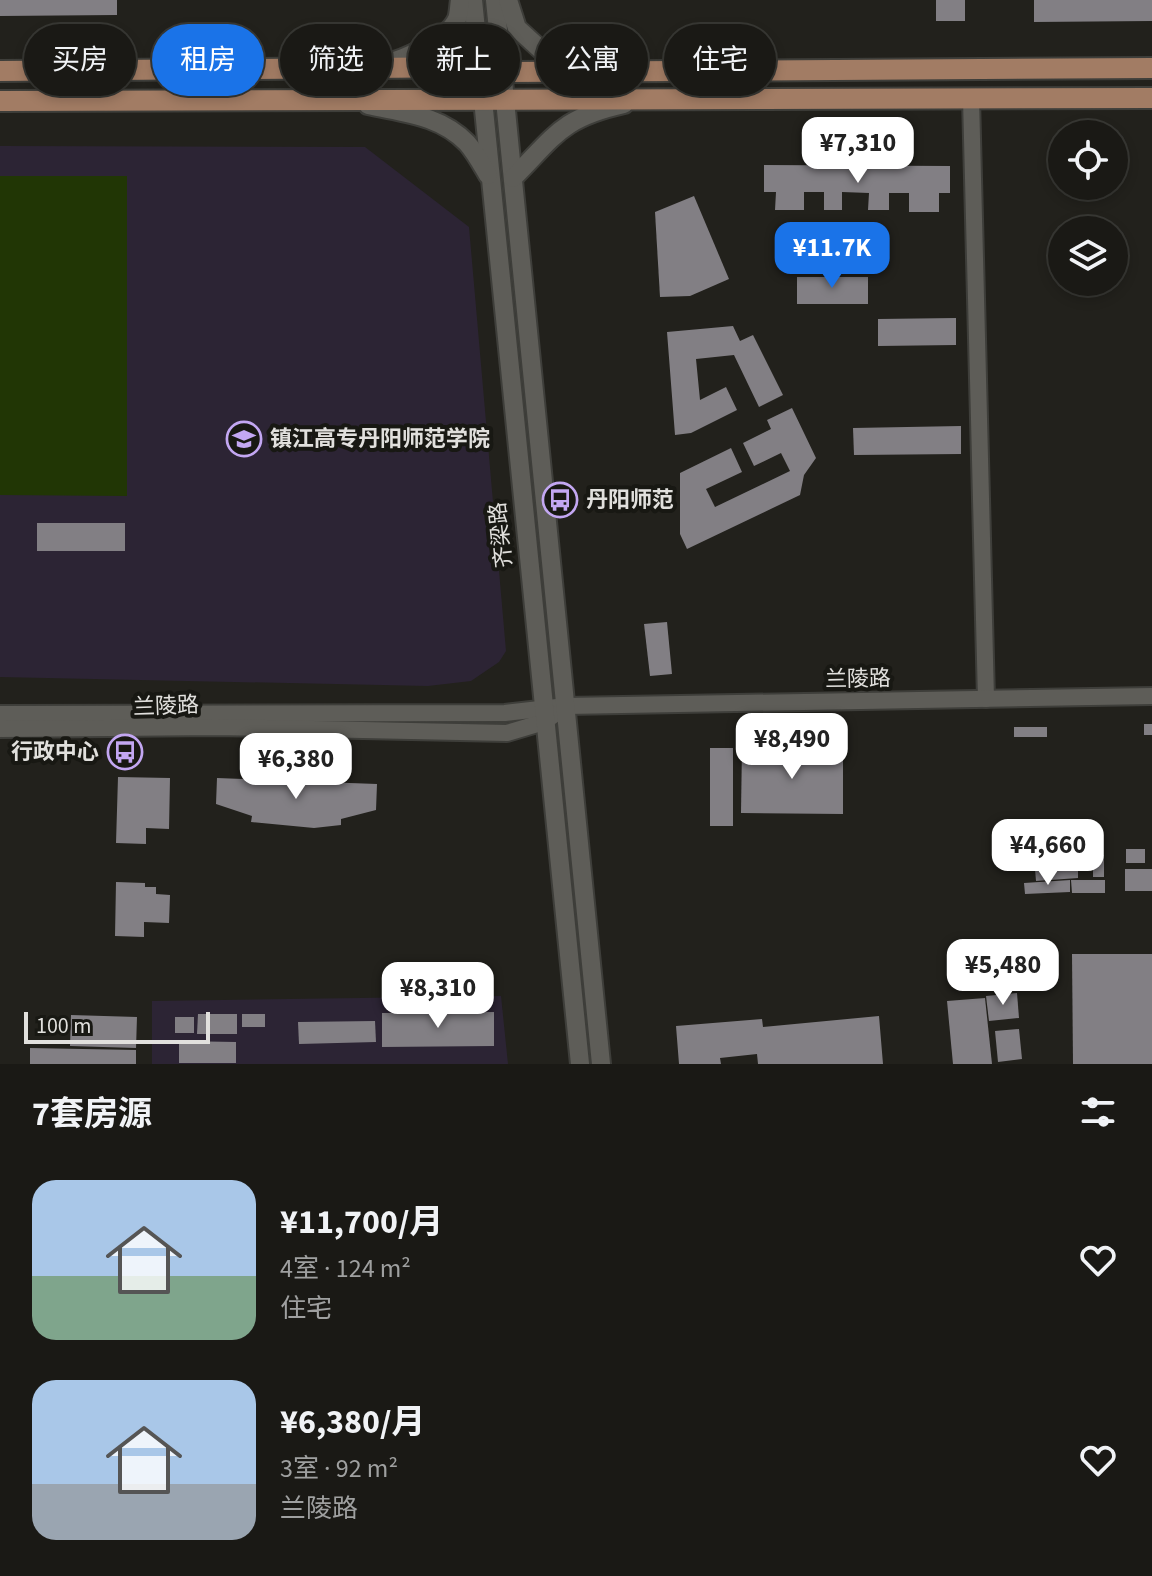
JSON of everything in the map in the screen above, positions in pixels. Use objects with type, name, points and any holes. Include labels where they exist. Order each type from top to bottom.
[{"type":"main road","points":[[392,63],[445,35],[457,19],[460,0]]},
{"type":"main road","name":"齐梁路","points":[[473,0],[475,24]]},
{"type":"main road","points":[[495,0],[497,24]]},
{"type":"main road","points":[[508,0],[517,28],[536,44]]},
{"type":"main road","points":[[648,70],[1152,68]]},
{"type":"main road","points":[[0,71],[280,69]]},
{"type":"main road","name":"齐梁路","points":[[482,96],[580,1064]]},
{"type":"main road","points":[[505,98],[601,1064]]},
{"type":"main road","points":[[513,178],[549,138],[573,120],[600,109],[651,98]]},
{"type":"main road","points":[[0,101],[1152,98]]},
{"type":"main road","points":[[342,100],[425,116],[448,128],[468,144],[490,177]]},
{"type":"street","points":[[971,98],[986,699]]},
{"type":"street","name":"兰陵路","points":[[0,729],[216,727],[507,733],[566,706],[1152,696]]},
{"type":"street","name":"兰陵路","points":[[0,714],[544,715]]},
{"type":"shaded area","name":"镇江高专丹阳师范学院","points":[[0,146],[365,147],[469,227],[506,651],[499,662],[471,681],[428,686],[0,677]]},
{"type":"shaded area","points":[[501,996],[508,1064],[152,1064],[152,1001]]},
{"type":"green space","points":[[0,176],[127,176],[127,496],[0,495]]},
{"type":"building","points":[[0,0],[117,0],[117,15],[0,16]]},
{"type":"building","points":[[936,0],[965,0],[965,21],[936,21]]},
{"type":"building","points":[[1034,0],[1152,0],[1152,21],[1034,22]]},
{"type":"building","points":[[764,165],[950,166],[950,193],[939,193],[939,212],[909,212],[909,193],[889,193],[889,210],[868,210],[869,193],[842,192],[842,210],[824,210],[824,192],[804,192],[804,210],[775,210],[776,192],[764,192]]},
{"type":"building","points":[[694,196],[729,279],[690,296],[660,297],[655,212]]},
{"type":"building","points":[[797,277],[868,277],[868,304],[797,304]]},
{"type":"building","points":[[956,318],[956,345],[878,346],[878,319]]},
{"type":"building","points":[[733,326],[740,341],[753,335],[783,395],[759,407],[734,355],[696,359],[700,400],[726,387],[737,410],[691,433],[675,435],[667,332]]},
{"type":"building","points":[[792,408],[816,458],[804,475],[800,495],[687,549],[680,534],[680,473],[731,448],[742,472],[706,489],[715,507],[790,471],[781,453],[754,466],[743,443],[771,429],[767,420]]},
{"type":"building","points":[[961,426],[961,454],[854,455],[853,428]]},
{"type":"building","points":[[37,523],[125,523],[125,551],[37,551]]},
{"type":"building","points":[[667,622],[672,674],[650,676],[644,624]]},
{"type":"building","points":[[1144,724],[1152,724],[1152,735],[1144,735]]},
{"type":"building","points":[[1014,727],[1047,727],[1047,737],[1014,737]]},
{"type":"building","points":[[742,747],[843,748],[843,814],[741,813]]},
{"type":"building","points":[[710,748],[733,748],[733,826],[710,826]]},
{"type":"building","points":[[118,777],[170,778],[169,829],[146,828],[146,844],[116,843]]},
{"type":"building","points":[[217,778],[377,784],[376,810],[341,819],[341,825],[314,828],[251,822],[252,816],[216,804]]},
{"type":"building","points":[[1126,849],[1145,849],[1145,863],[1126,863]]},
{"type":"building","points":[[1093,855],[1104,855],[1104,877],[1093,877]]},
{"type":"building","points":[[1078,866],[1078,878],[1036,881],[1035,869]]},
{"type":"building","points":[[1125,869],[1152,869],[1152,891],[1125,891]]},
{"type":"building","points":[[1070,880],[1070,892],[1025,894],[1024,883]]},
{"type":"building","points":[[1071,880],[1105,880],[1105,893],[1072,893]]},
{"type":"building","points":[[116,882],[145,883],[145,887],[156,887],[156,894],[170,895],[169,923],[144,922],[144,937],[115,936]]},
{"type":"building","points":[[1072,954],[1152,954],[1152,1064],[1073,1064]]},
{"type":"building","points":[[1017,993],[1019,1018],[989,1021],[986,996]]},
{"type":"building","points":[[985,998],[992,1064],[953,1064],[947,1001]]},
{"type":"building","points":[[494,1012],[494,1046],[382,1047],[382,1013]]},
{"type":"building","points":[[198,1014],[237,1014],[237,1034],[197,1034]]},
{"type":"building","points":[[242,1014],[265,1014],[265,1027],[242,1027]]},
{"type":"building","points":[[71,1015],[137,1017],[136,1048],[70,1046]]},
{"type":"building","points":[[879,1016],[883,1064],[758,1064],[757,1054],[720,1058],[721,1064],[679,1064],[676,1026],[762,1019],[763,1027]]},
{"type":"building","points":[[175,1017],[194,1017],[194,1033],[175,1033]]},
{"type":"building","points":[[375,1021],[376,1042],[299,1044],[298,1022]]},
{"type":"building","points":[[1019,1029],[1022,1059],[998,1062],[995,1031]]},
{"type":"building","points":[[179,1041],[236,1042],[236,1063],[179,1063]]},
{"type":"building","points":[[30,1048],[136,1050],[136,1064],[30,1064]]},
{"type":"place","name":"镇江高专丹阳师范学院","points":[[244,439]]},
{"type":"place","name":"丹阳师范","points":[[560,500]]},
{"type":"place","name":"行政中心","points":[[125,752]]}]
